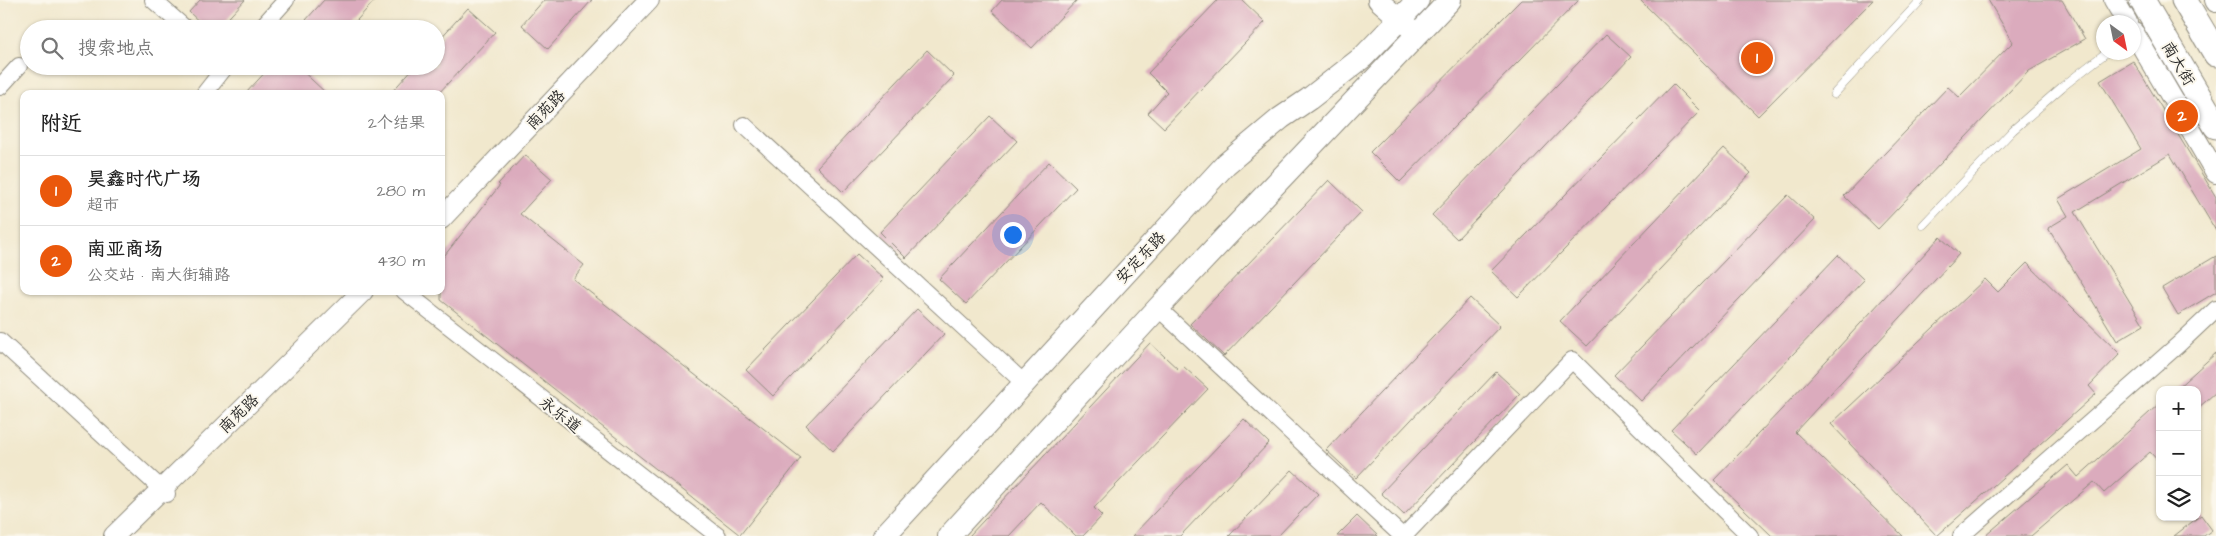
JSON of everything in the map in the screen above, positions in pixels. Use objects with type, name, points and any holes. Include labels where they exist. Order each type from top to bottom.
[{"type":"main road","points":[[949,536],[1158,308],[1450,0]]},
{"type":"main road","name":"南大街","points":[[2140,15],[2142,0]]},
{"type":"main road","points":[[2184,0],[2216,54]]},
{"type":"main road","name":"安定东路","points":[[884,536],[1226,164],[1281,118],[1363,57],[1404,8]]},
{"type":"main road","name":"南大街","points":[[2141,30],[2216,126]]},
{"type":"street","points":[[153,0],[176,20]]},
{"type":"street","points":[[268,20],[286,0]]},
{"type":"street","name":"南苑路","points":[[445,204],[638,0]]},
{"type":"street","name":"南苑路","points":[[445,215],[649,0]]},
{"type":"street","points":[[1378,0],[1404,8],[1421,31]]},
{"type":"street","points":[[2114,0],[2128,15]]},
{"type":"street","points":[[2141,31],[2216,174]]},
{"type":"street","points":[[0,87],[19,66]]},
{"type":"street","points":[[207,90],[219,75]]},
{"type":"street","points":[[744,125],[1024,383]]},
{"type":"street","name":"南苑路","points":[[125,536],[164,491],[359,295]]},
{"type":"street","name":"南苑路","points":[[114,536],[164,491],[370,295]]},
{"type":"street","name":"永乐道","points":[[409,295],[718,536]]},
{"type":"street","points":[[1158,308],[1403,536],[1572,360],[1750,536]]},
{"type":"street","points":[[1961,536],[2179,344],[2216,309]]},
{"type":"street","points":[[0,341],[164,491]]},
{"type":"lane","points":[[1834,94],[1921,0]]},
{"type":"lane","points":[[1923,225],[2013,130],[2062,87],[2097,60]]},
{"type":"building","points":[[200,0],[245,0],[226,20],[197,20],[189,12]]},
{"type":"building","points":[[324,0],[375,0],[357,20],[306,20]]},
{"type":"building","points":[[544,0],[592,0],[548,49],[522,25]]},
{"type":"building","points":[[1002,0],[1077,0],[1032,48],[992,11]]},
{"type":"building","points":[[1218,0],[1242,0],[1265,22],[1164,128],[1148,113],[1167,92],[1148,73]]},
{"type":"building","points":[[1521,0],[1579,0],[1400,182],[1370,152]]},
{"type":"building","points":[[1640,0],[1873,0],[1758,116]]},
{"type":"building","points":[[1988,0],[2062,0],[2085,39],[2029,71],[1878,229],[1844,196],[1948,87],[1959,97],[2013,42]]},
{"type":"building","points":[[468,8],[495,32],[442,90],[394,90],[407,75],[445,75],[445,33]]},
{"type":"building","points":[[1606,34],[1631,57],[1457,239],[1432,215]]},
{"type":"building","points":[[927,50],[954,76],[843,192],[817,167]]},
{"type":"building","points":[[2133,61],[2216,197],[2216,231],[2170,154],[2075,212],[2144,325],[2117,341],[2048,228],[2068,216],[2058,199],[2141,149],[2100,81]]},
{"type":"building","points":[[263,75],[307,75],[323,90],[249,90]]},
{"type":"building","points":[[1673,84],[1700,111],[1518,297],[1491,271]]},
{"type":"building","points":[[990,116],[1017,141],[906,258],[880,232]]},
{"type":"building","points":[[1724,148],[1751,173],[1587,346],[1560,321]]},
{"type":"building","points":[[525,155],[552,179],[520,214],[584,265],[573,279],[801,458],[740,535],[441,300],[441,295],[445,295],[445,255],[500,185],[498,184]]},
{"type":"building","points":[[1049,162],[1076,188],[966,304],[939,279]]},
{"type":"building","points":[[1329,180],[1362,212],[1224,356],[1190,324]]},
{"type":"building","points":[[1788,195],[1815,220],[1641,401],[1614,375]]},
{"type":"building","points":[[1940,237],[1959,254],[1795,432],[1903,536],[1772,536],[1714,480]]},
{"type":"building","points":[[857,254],[884,279],[773,396],[746,370]]},
{"type":"building","points":[[1838,255],[1864,280],[1697,454],[1671,430]]},
{"type":"building","points":[[2216,256],[2216,292],[2178,315],[2162,288]]},
{"type":"building","points":[[2027,263],[2120,354],[2089,386],[2096,394],[1937,536],[1831,424],[1985,279],[1998,292]]},
{"type":"building","points":[[1470,298],[1500,326],[1356,478],[1326,450]]},
{"type":"building","points":[[917,309],[944,334],[833,451],[806,425]]},
{"type":"building","points":[[1150,343],[1179,370],[1183,366],[1208,389],[1094,508],[1102,516],[1083,536],[1076,536],[1041,502],[1009,536],[969,536]]},
{"type":"building","points":[[2216,353],[2216,392],[2201,405],[2201,386],[2179,386]]},
{"type":"building","points":[[1496,372],[1520,394],[1404,515],[1381,493]]},
{"type":"building","points":[[2156,407],[2156,459],[2150,452],[2104,493],[2094,482],[2031,536],[1985,536],[2068,465],[2078,477]]},
{"type":"building","points":[[1244,419],[1269,443],[1180,536],[1132,536]]},
{"type":"building","points":[[1292,470],[1318,494],[1278,536],[1229,536]]},
{"type":"building","points":[[2201,515],[2212,530],[2204,536],[2174,536],[2193,521],[2201,521]]},
{"type":"building","points":[[1357,516],[1378,536],[1337,536]]},
{"type":"place","name":"昊鑫时代广场","points":[[1757,58]]},
{"type":"place","name":"南亚商场","points":[[2182,116]]}]
